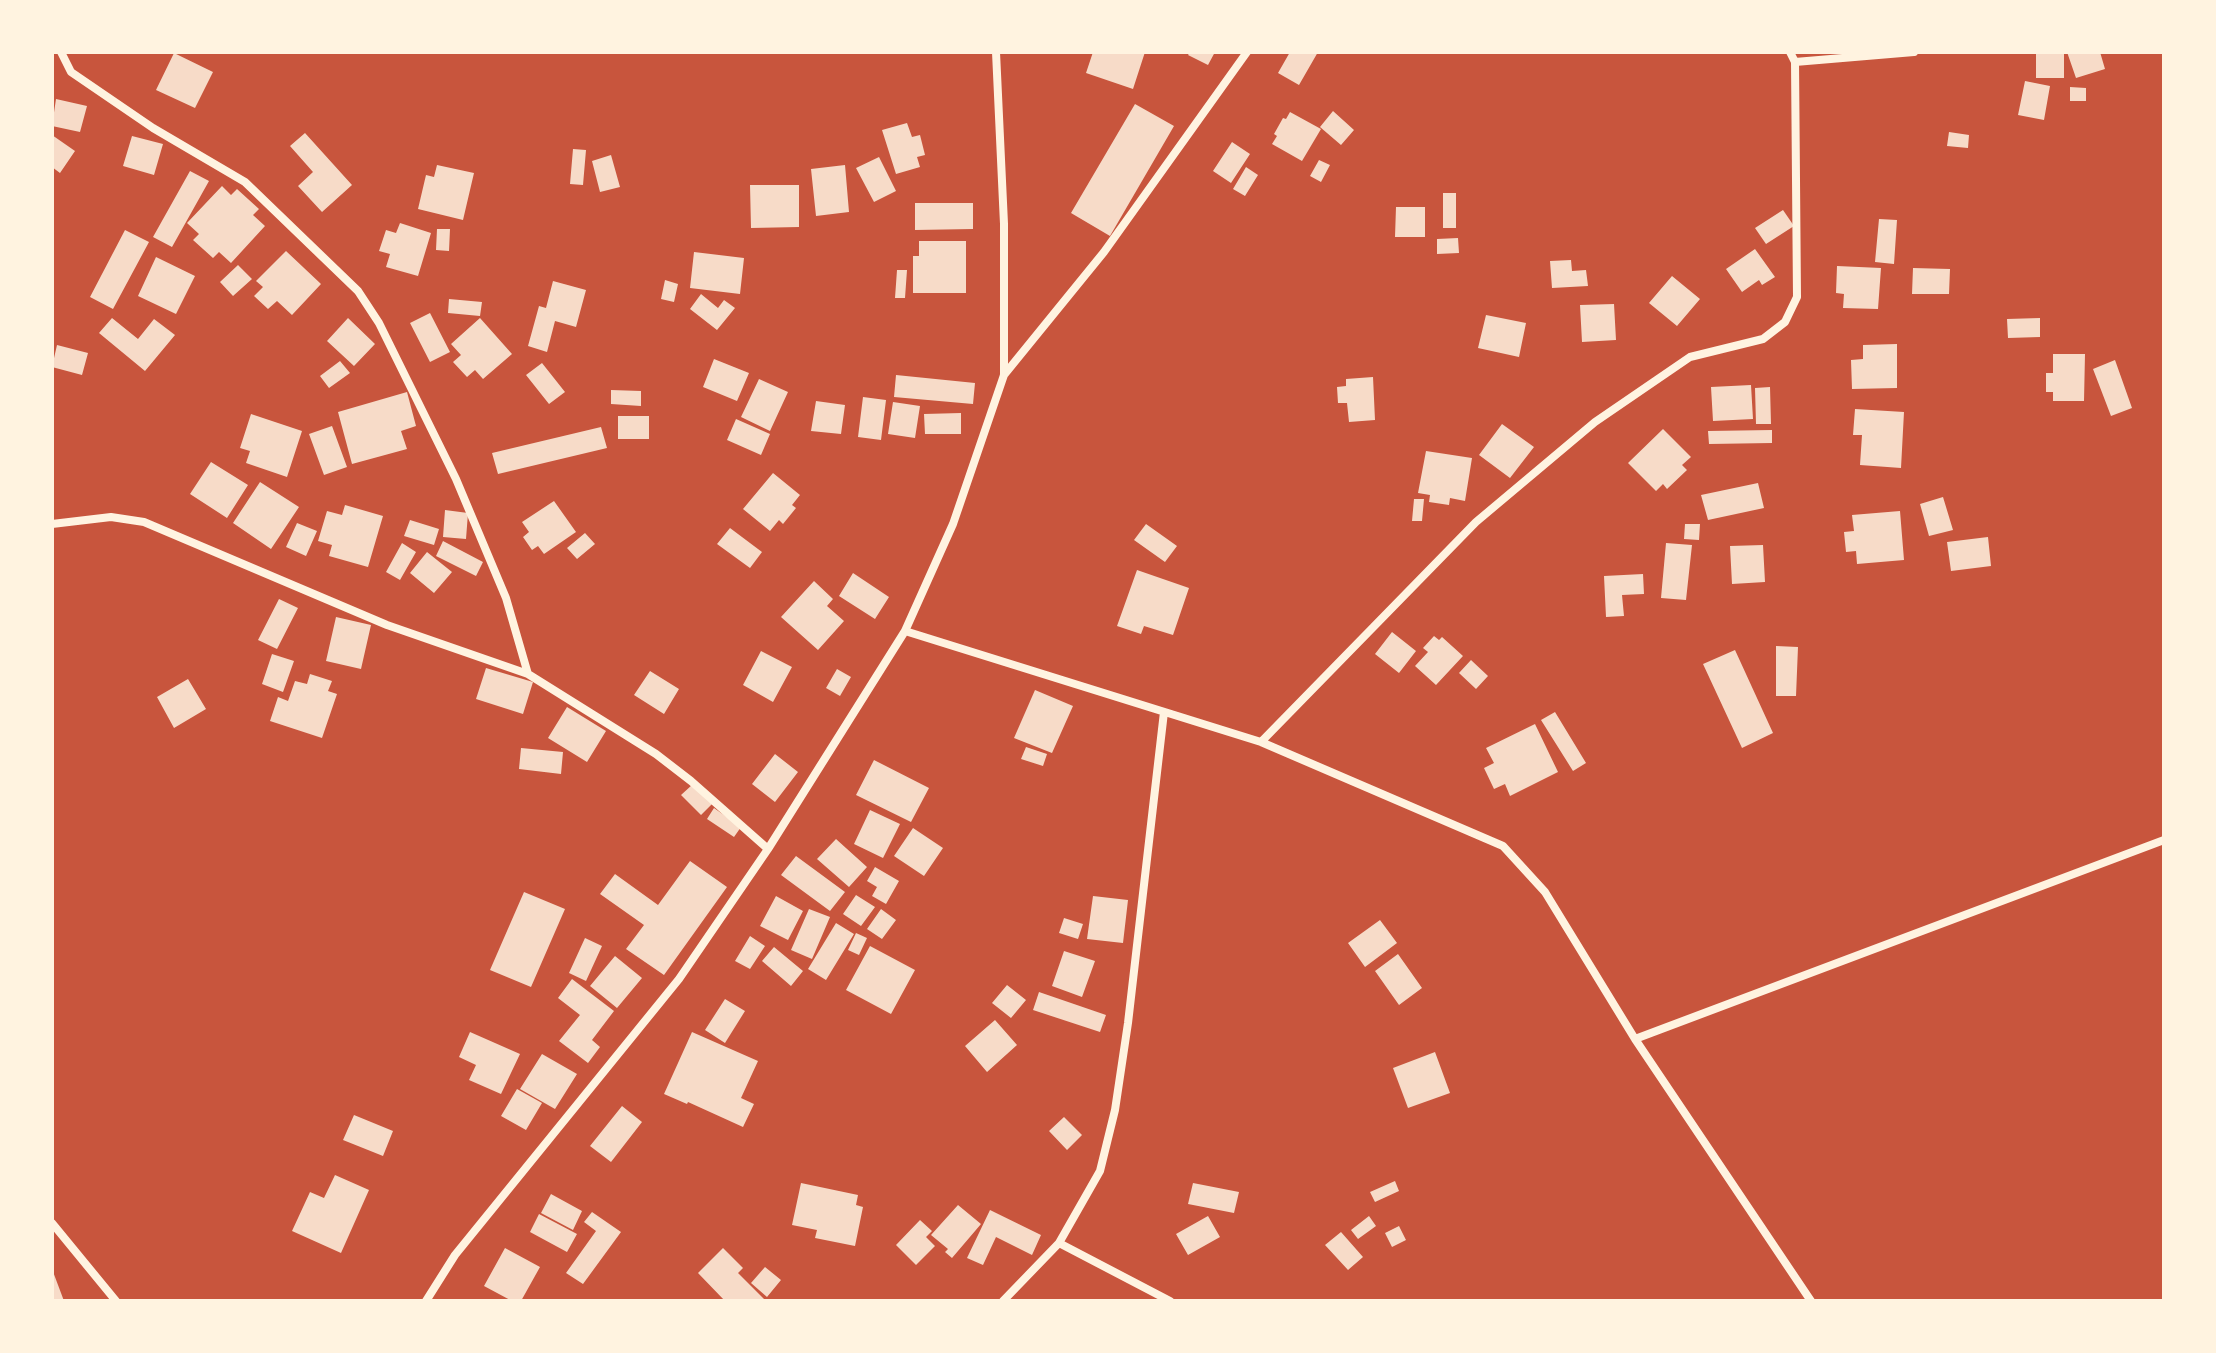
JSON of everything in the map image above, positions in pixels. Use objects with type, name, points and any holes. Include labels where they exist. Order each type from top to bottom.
[{"type":"street","points":[[61,52],[71,72],[153,128],[245,182],[358,291],[398,358],[456,479],[506,598],[528,674]]},
{"type":"street","points":[[426,1301],[455,1255],[679,979],[768,849],[905,631],[953,524],[1004,375],[1004,224],[996,52]]},
{"type":"street","points":[[1004,375],[1104,252],[1247,52]]},
{"type":"street","points":[[1261,742],[1476,522],[1595,422],[1690,357],[1763,339],[1785,322],[1797,297],[1795,62],[1790,52]]},
{"type":"street","points":[[1795,62],[1914,52]]},
{"type":"street","points":[[52,524],[111,517],[144,522],[387,625],[528,674],[656,754],[768,849]]},
{"type":"street","points":[[905,631],[1261,742],[1503,846],[1545,892],[1635,1039],[1811,1301]]},
{"type":"street","points":[[1003,1301],[1059,1243],[1100,1171],[1115,1110],[1128,1023],[1164,712]]},
{"type":"street","points":[[1635,1039],[2164,840]]},
{"type":"street","points":[[52,1223],[116,1301]]},
{"type":"street","points":[[1059,1243],[1170,1301]]},
{"type":"building","points":[[1093,52],[1145,52],[1133,89],[1086,73]]},
{"type":"building","points":[[1190,52],[1215,52],[1208,65],[1188,55]]},
{"type":"building","points":[[1290,52],[1318,52],[1299,85],[1278,73]]},
{"type":"building","points":[[2067,52],[2100,52],[2105,69],[2076,78]]},
{"type":"building","points":[[174,53],[213,72],[195,108],[156,90]]},
{"type":"building","points":[[2064,53],[2064,78],[2036,78],[2036,54]]},
{"type":"building","points":[[2025,81],[2050,86],[2044,120],[2018,115]]},
{"type":"building","points":[[2070,87],[2086,88],[2086,101],[2070,101]]},
{"type":"building","points":[[56,99],[87,106],[80,132],[52,126]]},
{"type":"building","points":[[1135,104],[1174,126],[1110,236],[1071,213]]},
{"type":"building","points":[[1333,111],[1354,130],[1341,145],[1320,127]]},
{"type":"building","points":[[1290,112],[1321,129],[1302,161],[1272,144],[1283,118],[1286,119]]},
{"type":"building","points":[[907,123],[912,137],[920,135],[925,155],[917,157],[920,167],[896,174],[882,130]]},
{"type":"building","points":[[1949,132],[1969,135],[1968,148],[1947,146]]},
{"type":"building","points":[[305,133],[352,185],[322,212],[298,186],[313,172],[290,146]]},
{"type":"building","points":[[52,135],[75,151],[60,173],[52,167]]},
{"type":"building","points":[[132,136],[163,144],[154,175],[123,166]]},
{"type":"building","points":[[1232,142],[1250,154],[1231,183],[1213,171]]},
{"type":"building","points":[[573,149],[586,150],[583,185],[570,184]]},
{"type":"building","points":[[611,155],[620,187],[600,192],[592,161]]},
{"type":"building","points":[[879,157],[896,191],[874,202],[856,168]]},
{"type":"building","points":[[1319,160],[1330,165],[1321,182],[1310,176]]},
{"type":"building","points":[[437,165],[474,173],[463,220],[418,209],[426,175],[434,177]]},
{"type":"building","points":[[845,165],[849,212],[816,216],[811,169]]},
{"type":"building","points":[[1246,167],[1258,175],[1245,196],[1233,189]]},
{"type":"building","points":[[190,171],[209,181],[172,247],[153,237]]},
{"type":"building","points":[[750,185],[799,185],[799,227],[751,228]]},
{"type":"building","points":[[222,186],[231,195],[237,189],[259,209],[253,215],[265,226],[231,263],[219,252],[213,258],[193,240],[199,234],[187,223]]},
{"type":"building","points":[[1443,193],[1456,193],[1456,228],[1443,228]]},
{"type":"building","points":[[915,203],[973,203],[973,229],[915,230]]},
{"type":"building","points":[[1396,207],[1425,207],[1425,237],[1395,237]]},
{"type":"building","points":[[1783,210],[1794,226],[1766,244],[1755,228]]},
{"type":"building","points":[[1879,219],[1897,220],[1894,264],[1875,262]]},
{"type":"building","points":[[400,223],[431,233],[418,276],[386,267],[390,254],[379,251],[386,230],[396,233]]},
{"type":"building","points":[[437,229],[450,229],[449,251],[436,250]]},
{"type":"building","points":[[125,230],[149,242],[113,309],[90,297]]},
{"type":"building","points":[[1458,238],[1459,253],[1437,254],[1437,239]]},
{"type":"building","points":[[919,241],[966,241],[966,293],[913,293],[913,256],[919,256]]},
{"type":"building","points":[[1755,249],[1775,277],[1762,285],[1759,280],[1742,292],[1726,269]]},
{"type":"building","points":[[286,251],[321,284],[292,315],[277,301],[268,309],[254,296],[263,287],[256,281]]},
{"type":"building","points":[[694,252],[744,258],[740,294],[690,288]]},
{"type":"building","points":[[156,257],[195,276],[176,314],[138,296]]},
{"type":"building","points":[[1571,260],[1572,271],[1586,270],[1588,286],[1552,288],[1550,261]]},
{"type":"building","points":[[238,265],[252,279],[233,296],[220,282]]},
{"type":"building","points":[[1837,266],[1881,268],[1878,309],[1843,308],[1844,294],[1836,293]]},
{"type":"building","points":[[1913,268],[1950,269],[1949,294],[1912,294]]},
{"type":"building","points":[[897,270],[907,270],[905,298],[895,298]]},
{"type":"building","points":[[1672,276],[1700,299],[1677,326],[1649,303]]},
{"type":"building","points":[[665,280],[678,284],[674,302],[661,299]]},
{"type":"building","points":[[553,281],[586,290],[576,327],[555,321],[547,352],[528,346],[539,306],[546,308]]},
{"type":"building","points":[[701,294],[718,308],[724,300],[735,308],[717,330],[690,309]]},
{"type":"building","points":[[449,299],[482,302],[480,316],[448,313]]},
{"type":"building","points":[[1614,304],[1616,340],[1582,342],[1580,305]]},
{"type":"building","points":[[430,313],[450,352],[430,362],[410,323]]},
{"type":"building","points":[[1486,315],[1526,323],[1519,357],[1478,348]]},
{"type":"building","points":[[112,318],[138,339],[154,319],[175,335],[145,371],[99,333]]},
{"type":"building","points":[[348,318],[375,344],[354,366],[327,341]]},
{"type":"building","points":[[480,318],[512,354],[483,379],[475,370],[467,377],[453,362],[461,355],[451,344]]},
{"type":"building","points":[[2040,318],[2040,337],[2008,338],[2007,319]]},
{"type":"building","points":[[1897,344],[1897,388],[1852,389],[1851,360],[1863,359],[1863,345]]},
{"type":"building","points":[[57,345],[88,353],[82,375],[52,367]]},
{"type":"building","points":[[2053,354],[2085,354],[2084,401],[2053,401],[2053,392],[2046,392],[2046,373],[2053,373]]},
{"type":"building","points":[[714,359],[749,373],[737,401],[703,387]]},
{"type":"building","points":[[2115,360],[2132,408],[2111,416],[2093,369]]},
{"type":"building","points":[[340,361],[350,373],[329,388],[320,376]]},
{"type":"building","points":[[542,363],[565,392],[549,404],[526,375]]},
{"type":"building","points":[[896,375],[975,383],[973,404],[894,397]]},
{"type":"building","points":[[1373,377],[1375,420],[1349,422],[1347,403],[1338,403],[1337,387],[1346,386],[1346,379]]},
{"type":"building","points":[[759,379],[788,392],[770,431],[741,417]]},
{"type":"building","points":[[1751,385],[1753,419],[1713,421],[1711,387]]},
{"type":"building","points":[[1770,387],[1771,424],[1756,424],[1755,388]]},
{"type":"building","points":[[611,390],[641,391],[641,406],[611,404]]},
{"type":"building","points":[[407,392],[416,426],[401,431],[407,449],[352,464],[338,412]]},
{"type":"building","points":[[863,397],[886,400],[881,440],[858,437]]},
{"type":"building","points":[[816,401],[845,405],[841,434],[811,431]]},
{"type":"building","points":[[893,402],[920,406],[915,438],[888,434]]},
{"type":"building","points":[[1855,409],[1904,412],[1901,468],[1860,465],[1862,435],[1853,435]]},
{"type":"building","points":[[961,413],[961,434],[925,434],[924,414]]},
{"type":"building","points":[[251,414],[302,431],[287,477],[246,463],[250,451],[240,448]]},
{"type":"building","points":[[618,416],[649,416],[649,439],[618,439]]},
{"type":"building","points":[[736,419],[770,434],[761,455],[727,440]]},
{"type":"building","points":[[1502,424],[1534,447],[1510,478],[1479,455]]},
{"type":"building","points":[[332,426],[347,467],[324,475],[309,434]]},
{"type":"building","points":[[601,427],[607,448],[498,474],[492,453]]},
{"type":"building","points":[[1663,429],[1691,457],[1682,465],[1687,470],[1667,489],[1663,484],[1656,491],[1628,463]]},
{"type":"building","points":[[1772,430],[1772,443],[1709,444],[1708,431]]},
{"type":"building","points":[[1426,451],[1472,458],[1465,501],[1450,498],[1449,505],[1429,502],[1430,495],[1418,493]]},
{"type":"building","points":[[211,462],[248,485],[227,518],[190,494]]},
{"type":"building","points":[[773,473],[800,495],[792,505],[796,508],[783,524],[779,520],[770,531],[743,509]]},
{"type":"building","points":[[260,482],[299,507],[271,549],[233,523]]},
{"type":"building","points":[[1758,483],[1764,508],[1708,520],[1701,495]]},
{"type":"building","points":[[1943,497],[1953,530],[1929,536],[1920,504]]},
{"type":"building","points":[[1414,499],[1424,499],[1422,521],[1412,521]]},
{"type":"building","points":[[554,501],[576,532],[544,554],[538,546],[532,550],[523,537],[529,532],[522,522]]},
{"type":"building","points":[[345,505],[383,516],[368,567],[329,556],[332,545],[318,541],[327,511],[342,515]]},
{"type":"building","points":[[445,510],[468,513],[466,539],[443,537]]},
{"type":"building","points":[[1900,511],[1904,560],[1857,564],[1856,551],[1846,552],[1844,532],[1854,531],[1852,515]]},
{"type":"building","points":[[410,520],[439,529],[434,545],[404,536]]},
{"type":"building","points":[[297,523],[317,531],[306,556],[286,547]]},
{"type":"building","points":[[1146,524],[1177,546],[1165,562],[1134,540]]},
{"type":"building","points":[[1685,524],[1700,524],[1699,540],[1684,539]]},
{"type":"building","points":[[730,528],[762,552],[750,568],[717,544]]},
{"type":"building","points":[[585,533],[595,544],[577,559],[567,548]]},
{"type":"building","points":[[1988,537],[1991,566],[1951,571],[1947,542]]},
{"type":"building","points":[[443,541],[483,562],[476,576],[436,556]]},
{"type":"building","points":[[402,543],[416,552],[400,580],[386,572]]},
{"type":"building","points":[[1666,543],[1692,545],[1686,600],[1661,598]]},
{"type":"building","points":[[1763,545],[1765,582],[1732,584],[1730,546]]},
{"type":"building","points":[[427,552],[452,572],[434,593],[410,573]]},
{"type":"building","points":[[1137,570],[1189,588],[1173,635],[1144,626],[1141,634],[1117,626]]},
{"type":"building","points":[[853,573],[889,597],[875,619],[839,596]]},
{"type":"building","points":[[1643,574],[1644,594],[1622,595],[1624,616],[1606,617],[1604,576]]},
{"type":"building","points":[[814,581],[833,599],[827,606],[844,621],[818,650],[781,617]]},
{"type":"building","points":[[279,599],[298,608],[277,649],[258,640]]},
{"type":"building","points":[[336,617],[371,625],[361,669],[326,661]]},
{"type":"building","points":[[1392,632],[1416,651],[1399,673],[1375,654]]},
{"type":"building","points":[[1434,636],[1439,640],[1442,637],[1463,656],[1436,685],[1415,666],[1428,652],[1423,648]]},
{"type":"building","points":[[1776,646],[1798,647],[1796,696],[1776,696]]},
{"type":"building","points":[[1735,650],[1773,733],[1742,748],[1703,664]]},
{"type":"building","points":[[761,651],[792,667],[773,702],[743,685]]},
{"type":"building","points":[[272,654],[294,661],[283,692],[262,684]]},
{"type":"building","points":[[1471,660],[1488,676],[1476,689],[1459,673]]},
{"type":"building","points":[[486,668],[533,682],[523,714],[476,699]]},
{"type":"building","points":[[837,669],[851,677],[840,696],[826,688]]},
{"type":"building","points":[[650,671],[679,689],[664,714],[634,695]]},
{"type":"building","points":[[310,674],[332,681],[328,691],[337,694],[322,738],[270,721],[278,697],[288,701],[295,681],[307,684]]},
{"type":"building","points":[[188,679],[206,709],[174,728],[157,697]]},
{"type":"building","points":[[1035,690],[1073,706],[1052,753],[1014,738]]},
{"type":"building","points":[[567,707],[606,731],[587,762],[548,738]]},
{"type":"building","points":[[1555,712],[1586,763],[1573,771],[1541,720]]},
{"type":"building","points":[[1535,724],[1558,772],[1510,796],[1505,784],[1494,789],[1484,768],[1494,763],[1486,748]]},
{"type":"building","points":[[1026,747],[1047,754],[1043,766],[1021,759]]},
{"type":"building","points":[[521,748],[563,752],[561,774],[519,769]]},
{"type":"building","points":[[775,754],[798,772],[775,802],[752,784]]},
{"type":"building","points":[[874,760],[929,788],[911,822],[856,795]]},
{"type":"building","points":[[692,785],[712,804],[701,815],[681,795]]},
{"type":"building","points":[[714,808],[741,827],[734,837],[707,819]]},
{"type":"building","points":[[870,810],[900,824],[883,858],[854,844]]},
{"type":"building","points":[[913,828],[943,848],[924,876],[894,856]]},
{"type":"building","points":[[836,839],[867,867],[849,887],[817,859]]},
{"type":"building","points":[[796,856],[845,892],[830,911],[781,875]]},
{"type":"building","points":[[690,861],[727,887],[664,975],[626,949],[644,925],[600,894],[615,874],[658,905]]},
{"type":"building","points":[[875,867],[899,881],[886,904],[872,896],[877,887],[867,881]]},
{"type":"building","points":[[524,892],[565,909],[531,987],[490,970]]},
{"type":"building","points":[[856,895],[875,907],[861,926],[843,914]]},
{"type":"building","points":[[776,896],[803,911],[788,940],[760,926]]},
{"type":"building","points":[[1093,896],[1128,900],[1123,943],[1087,939]]},
{"type":"building","points":[[809,909],[830,917],[812,959],[791,950]]},
{"type":"building","points":[[881,909],[896,920],[882,939],[867,929]]},
{"type":"building","points":[[1064,918],[1083,924],[1078,939],[1059,933]]},
{"type":"building","points":[[1380,920],[1397,943],[1365,967],[1348,943]]},
{"type":"building","points":[[836,923],[854,934],[826,980],[808,969]]},
{"type":"building","points":[[856,933],[867,938],[859,955],[848,950]]},
{"type":"building","points":[[750,936],[765,946],[750,969],[735,961]]},
{"type":"building","points":[[585,938],[602,946],[586,981],[569,973]]},
{"type":"building","points":[[870,946],[915,970],[891,1014],[846,990]]},
{"type":"building","points":[[774,947],[803,971],[791,986],[762,961]]},
{"type":"building","points":[[1064,951],[1095,961],[1082,997],[1052,986]]},
{"type":"building","points":[[1398,954],[1422,988],[1399,1005],[1375,971]]},
{"type":"building","points":[[615,956],[642,978],[617,1008],[590,986]]},
{"type":"building","points":[[572,979],[614,1011],[592,1040],[600,1047],[588,1063],[559,1041],[580,1015],[558,998]]},
{"type":"building","points":[[1007,985],[1026,1000],[1011,1018],[992,1003]]},
{"type":"building","points":[[1039,992],[1106,1015],[1100,1032],[1033,1010]]},
{"type":"building","points":[[725,999],[745,1011],[725,1043],[705,1030]]},
{"type":"building","points":[[995,1020],[1017,1045],[987,1072],[965,1046]]},
{"type":"building","points":[[470,1032],[520,1054],[501,1094],[469,1080],[476,1065],[459,1057]]},
{"type":"building","points":[[692,1032],[758,1061],[741,1098],[754,1104],[743,1127],[664,1094]]},
{"type":"building","points":[[1435,1052],[1450,1093],[1408,1108],[1393,1068]]},
{"type":"building","points":[[542,1054],[577,1074],[555,1109],[520,1089]]},
{"type":"building","points":[[517,1089],[542,1103],[526,1130],[501,1116]]},
{"type":"building","points":[[622,1106],[642,1122],[611,1162],[590,1146]]},
{"type":"building","points":[[354,1115],[393,1131],[383,1156],[343,1140]]},
{"type":"building","points":[[1064,1117],[1082,1135],[1067,1150],[1049,1131]]},
{"type":"building","points":[[335,1175],[369,1190],[341,1253],[292,1231],[310,1192],[324,1198]]},
{"type":"building","points":[[1395,1181],[1399,1191],[1375,1202],[1370,1192]]},
{"type":"building","points":[[801,1183],[858,1195],[856,1205],[863,1207],[855,1246],[815,1238],[817,1230],[792,1225]]},
{"type":"building","points":[[1193,1183],[1239,1192],[1234,1213],[1188,1204]]},
{"type":"building","points":[[551,1194],[582,1211],[573,1230],[541,1213]]},
{"type":"building","points":[[958,1205],[981,1224],[952,1258],[945,1252],[948,1249],[931,1235]]},
{"type":"building","points":[[990,1210],[1041,1235],[1032,1255],[996,1237],[983,1265],[967,1258]]},
{"type":"building","points":[[592,1212],[621,1232],[583,1284],[566,1273],[596,1231],[584,1222]]},
{"type":"building","points":[[539,1214],[577,1234],[567,1252],[530,1232]]},
{"type":"building","points":[[1208,1216],[1220,1237],[1188,1255],[1176,1234]]},
{"type":"building","points":[[1369,1216],[1376,1226],[1358,1239],[1351,1230]]},
{"type":"building","points":[[920,1220],[932,1231],[926,1237],[935,1246],[916,1265],[896,1245]]},
{"type":"building","points":[[1399,1226],[1406,1240],[1392,1247],[1385,1233]]},
{"type":"building","points":[[1341,1232],[1363,1257],[1348,1270],[1325,1245]]},
{"type":"building","points":[[505,1248],[540,1267],[521,1301],[512,1301],[484,1286]]},
{"type":"building","points":[[723,1248],[743,1268],[738,1273],[766,1301],[725,1301],[698,1273]]},
{"type":"building","points":[[765,1267],[781,1280],[767,1297],[751,1283]]},
{"type":"building","points":[[52,1269],[64,1301],[52,1301]]}]
